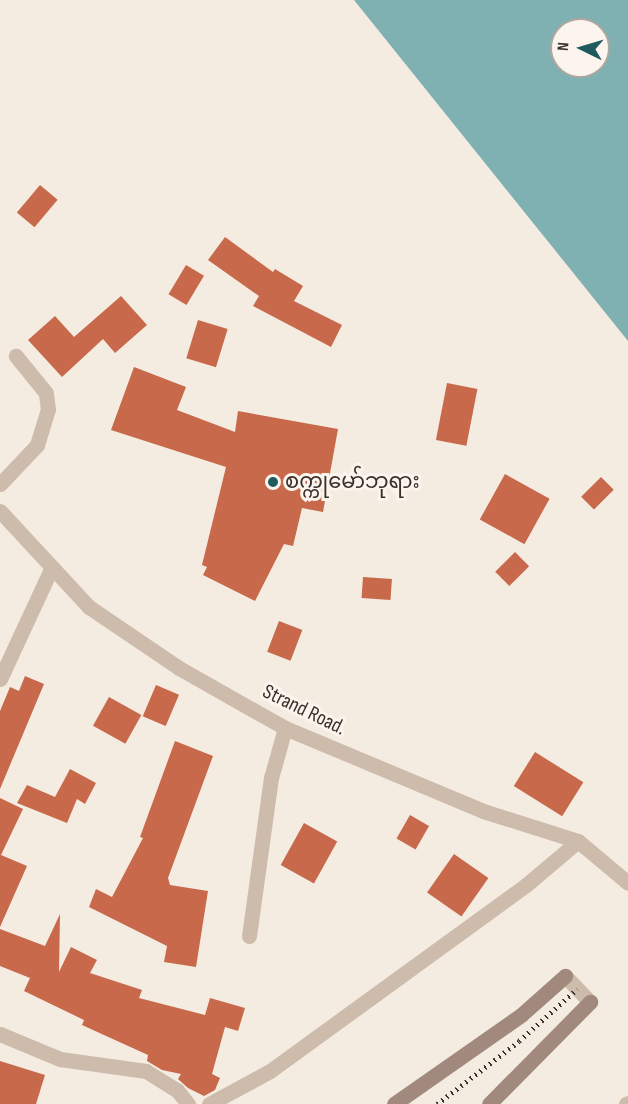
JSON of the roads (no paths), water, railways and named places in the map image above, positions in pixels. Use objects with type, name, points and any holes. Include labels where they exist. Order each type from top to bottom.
[{"type":"main road","points":[[394,1104],[521,1015],[565,976]]},
{"type":"main road","points":[[489,1104],[590,1002]]},
{"type":"street","points":[[0,484],[37,445],[48,410],[46,393],[16,356]]},
{"type":"street","name":"Strand Road.","points":[[0,511],[89,607],[179,668],[285,728],[483,812],[579,841],[628,883]]},
{"type":"street","points":[[0,679],[52,567]]},
{"type":"street","points":[[249,936],[271,777],[285,728]]},
{"type":"street","points":[[209,1104],[270,1071],[526,885],[579,841]]},
{"type":"street","points":[[565,976],[590,1002]]},
{"type":"street","points":[[0,1034],[60,1059],[146,1071],[177,1090],[188,1104]]},
{"type":"water","points":[[354,0],[628,0],[628,341]]},
{"type":"railway","points":[[437,1104],[519,1041],[577,989]]},
{"type":"place","name":"စက္ကုမော်ဘုရား","points":[[273,482]]}]
